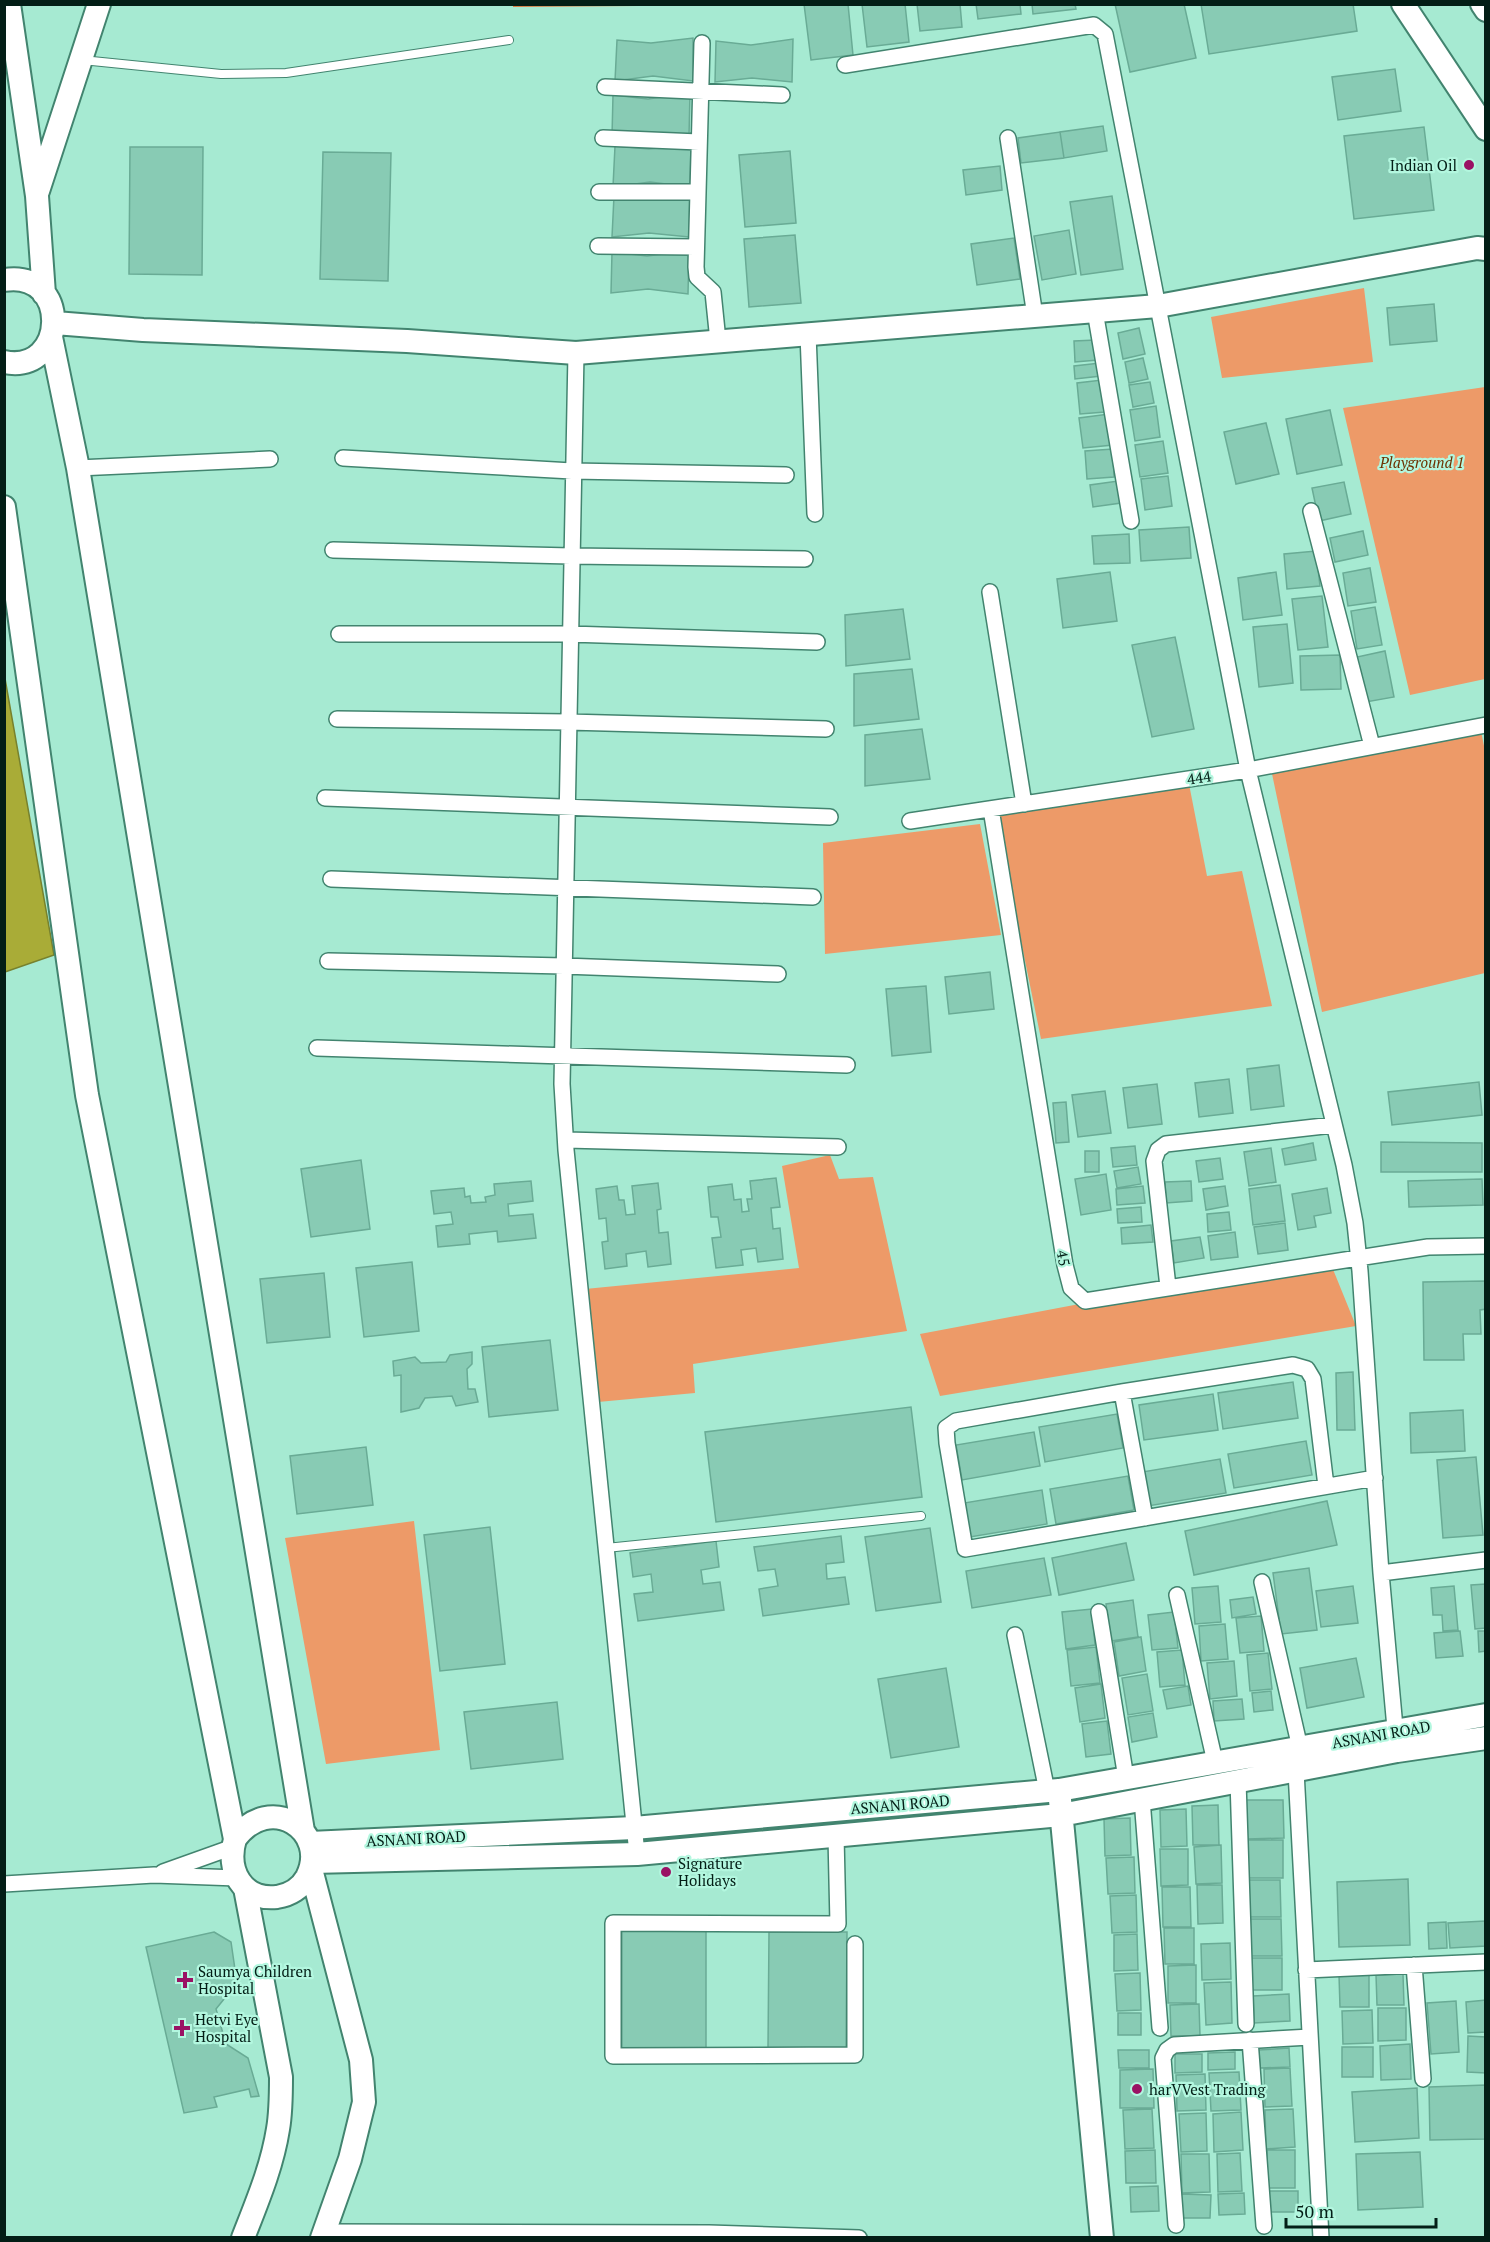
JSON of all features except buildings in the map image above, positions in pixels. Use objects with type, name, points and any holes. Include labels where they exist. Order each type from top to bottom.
[{"type":"street","points":[[9,4],[37,196],[44,294]]},
{"type":"street","points":[[37,196],[99,4]]},
{"type":"street","points":[[1403,4],[1485,129]]},
{"type":"street","points":[[1482,4],[1485,10]]},
{"type":"street","points":[[845,65],[1094,25],[1105,34],[1248,770],[1353,1211],[1359,1257],[1381,1573],[1396,1741]]},
{"type":"street","points":[[702,43],[697,277],[713,292],[718,342]]},
{"type":"street","points":[[605,87],[782,95]]},
{"type":"street","points":[[603,138],[699,142]]},
{"type":"street","points":[[1008,138],[1035,316]]},
{"type":"street","points":[[599,192],[698,192]]},
{"type":"street","points":[[53,330],[154,330],[576,353],[1158,306],[1483,245]]},
{"type":"street","points":[[598,246],[696,247]]},
{"type":"street","points":[[4,280],[12,278],[27,281],[44,294],[53,310],[53,330],[309,1851],[361,2060],[364,2102],[350,2159],[323,2235],[709,2235],[859,2238]]},
{"type":"street","points":[[1095,311],[1131,521]]},
{"type":"street","points":[[4,362],[22,362],[34,357],[45,348],[53,330]]},
{"type":"street","points":[[808,334],[815,514]]},
{"type":"street","points":[[576,353],[562,1084],[637,1854]]},
{"type":"street","points":[[344,458],[572,471],[786,476]]},
{"type":"street","points":[[78,468],[270,459]]},
{"type":"street","points":[[4,507],[87,1095],[234,1843],[232,1865],[241,1883],[281,2077],[278,2129],[264,2182],[243,2238]]},
{"type":"street","points":[[1311,511],[1372,746]]},
{"type":"street","points":[[333,550],[805,559]]},
{"type":"street","points":[[990,592],[1024,804]]},
{"type":"street","points":[[339,634],[570,634],[817,642]]},
{"type":"street","points":[[337,719],[826,729]]},
{"type":"street","name":"444","points":[[910,821],[1248,770],[1485,725]]},
{"type":"street","points":[[325,798],[830,817]]},
{"type":"street","name":"45","points":[[991,809],[1063,1253],[1071,1288],[1085,1301],[1428,1247],[1485,1246]]},
{"type":"street","points":[[331,879],[813,897]]},
{"type":"street","points":[[328,961],[564,966],[778,974]]},
{"type":"street","points":[[317,1047],[847,1065]]},
{"type":"street","points":[[1168,1287],[1154,1161],[1158,1150],[1166,1144],[1333,1125]]},
{"type":"street","points":[[566,1140],[838,1147]]},
{"type":"street","points":[[1326,1486],[1313,1379],[1307,1369],[1293,1365],[956,1421],[946,1428],[965,1549],[1375,1478]]},
{"type":"street","points":[[1122,1392],[1145,1518]]},
{"type":"street","points":[[1381,1573],[1485,1560]]},
{"type":"street","points":[[1262,1582],[1300,1748]]},
{"type":"street","points":[[1177,1595],[1215,1762]]},
{"type":"street","points":[[1099,1612],[1126,1778]]},
{"type":"street","points":[[1016,1635],[1061,1815],[1102,2238]]},
{"type":"street","name":"ASNANI ROAD","points":[[309,1851],[637,1854],[1061,1815],[1142,1798],[1296,1771],[1485,1715]]},
{"type":"street","name":"ASNANI ROAD","points":[[309,1851],[634,1828],[1053,1790],[1300,1748],[1396,1741],[1485,1738]]},
{"type":"street","points":[[1296,1771],[1321,2238]]},
{"type":"street","points":[[1238,1781],[1246,2024]]},
{"type":"street","points":[[1142,1798],[1160,2028]]},
{"type":"street","points":[[4,1884],[154,1875],[241,1883],[257,1895],[270,1898],[283,1896],[295,1890],[305,1881],[309,1851],[293,1823],[280,1818],[267,1817],[254,1821],[243,1829],[234,1843],[154,1875]]},
{"type":"street","points":[[836,1836],[838,1924],[613,1923],[613,2056],[855,2055],[855,1944]]},
{"type":"street","points":[[1306,1970],[1485,1962]]},
{"type":"street","points":[[1414,1965],[1423,2079]]},
{"type":"street","points":[[1176,2225],[1164,2058],[1167,2050],[1174,2045],[1310,2037]]},
{"type":"street","points":[[1250,2040],[1264,2226]]},
{"type":"lane","points":[[81,60],[221,74],[286,73],[508,40]]},
{"type":"lane","points":[[606,1548],[921,1516]]},
{"type":"green space","points":[[1364,288],[1373,362],[1222,378],[1211,317]]},
{"type":"green space","name":"Playground 1","points":[[1485,387],[1485,679],[1410,695],[1343,408]]},
{"type":"green space","points":[[1480,726],[1486,756],[1485,973],[1322,1012],[1271,769]]},
{"type":"green space","points":[[1189,784],[1207,876],[1242,871],[1272,1006],[1041,1039],[995,814]]},
{"type":"green space","points":[[980,824],[1001,935],[825,954],[823,843]]},
{"type":"green space","points":[[830,1155],[839,1179],[873,1177],[907,1331],[693,1364],[695,1393],[598,1402],[585,1289],[799,1268],[782,1166]]},
{"type":"green space","points":[[1328,1257],[1356,1326],[940,1396],[920,1334]]},
{"type":"green space","points":[[414,1521],[440,1750],[326,1764],[285,1538]]},
{"type":"shaded area","points":[[513,4],[778,4],[778,5],[513,7]]},
{"type":"shaded area","points":[[4,673],[54,955],[5,972],[4,972]]},
{"type":"place","name":"Indian Oil","points":[[1469,165]]},
{"type":"place","name":"Signature Holidays","points":[[666,1872]]},
{"type":"place","name":"Saumya Children Hospital","points":[[185,1980]]},
{"type":"place","name":"Hetvi Eye Hospital","points":[[182,2028]]},
{"type":"place","name":"harVVest Trading","points":[[1137,2089]]}]
